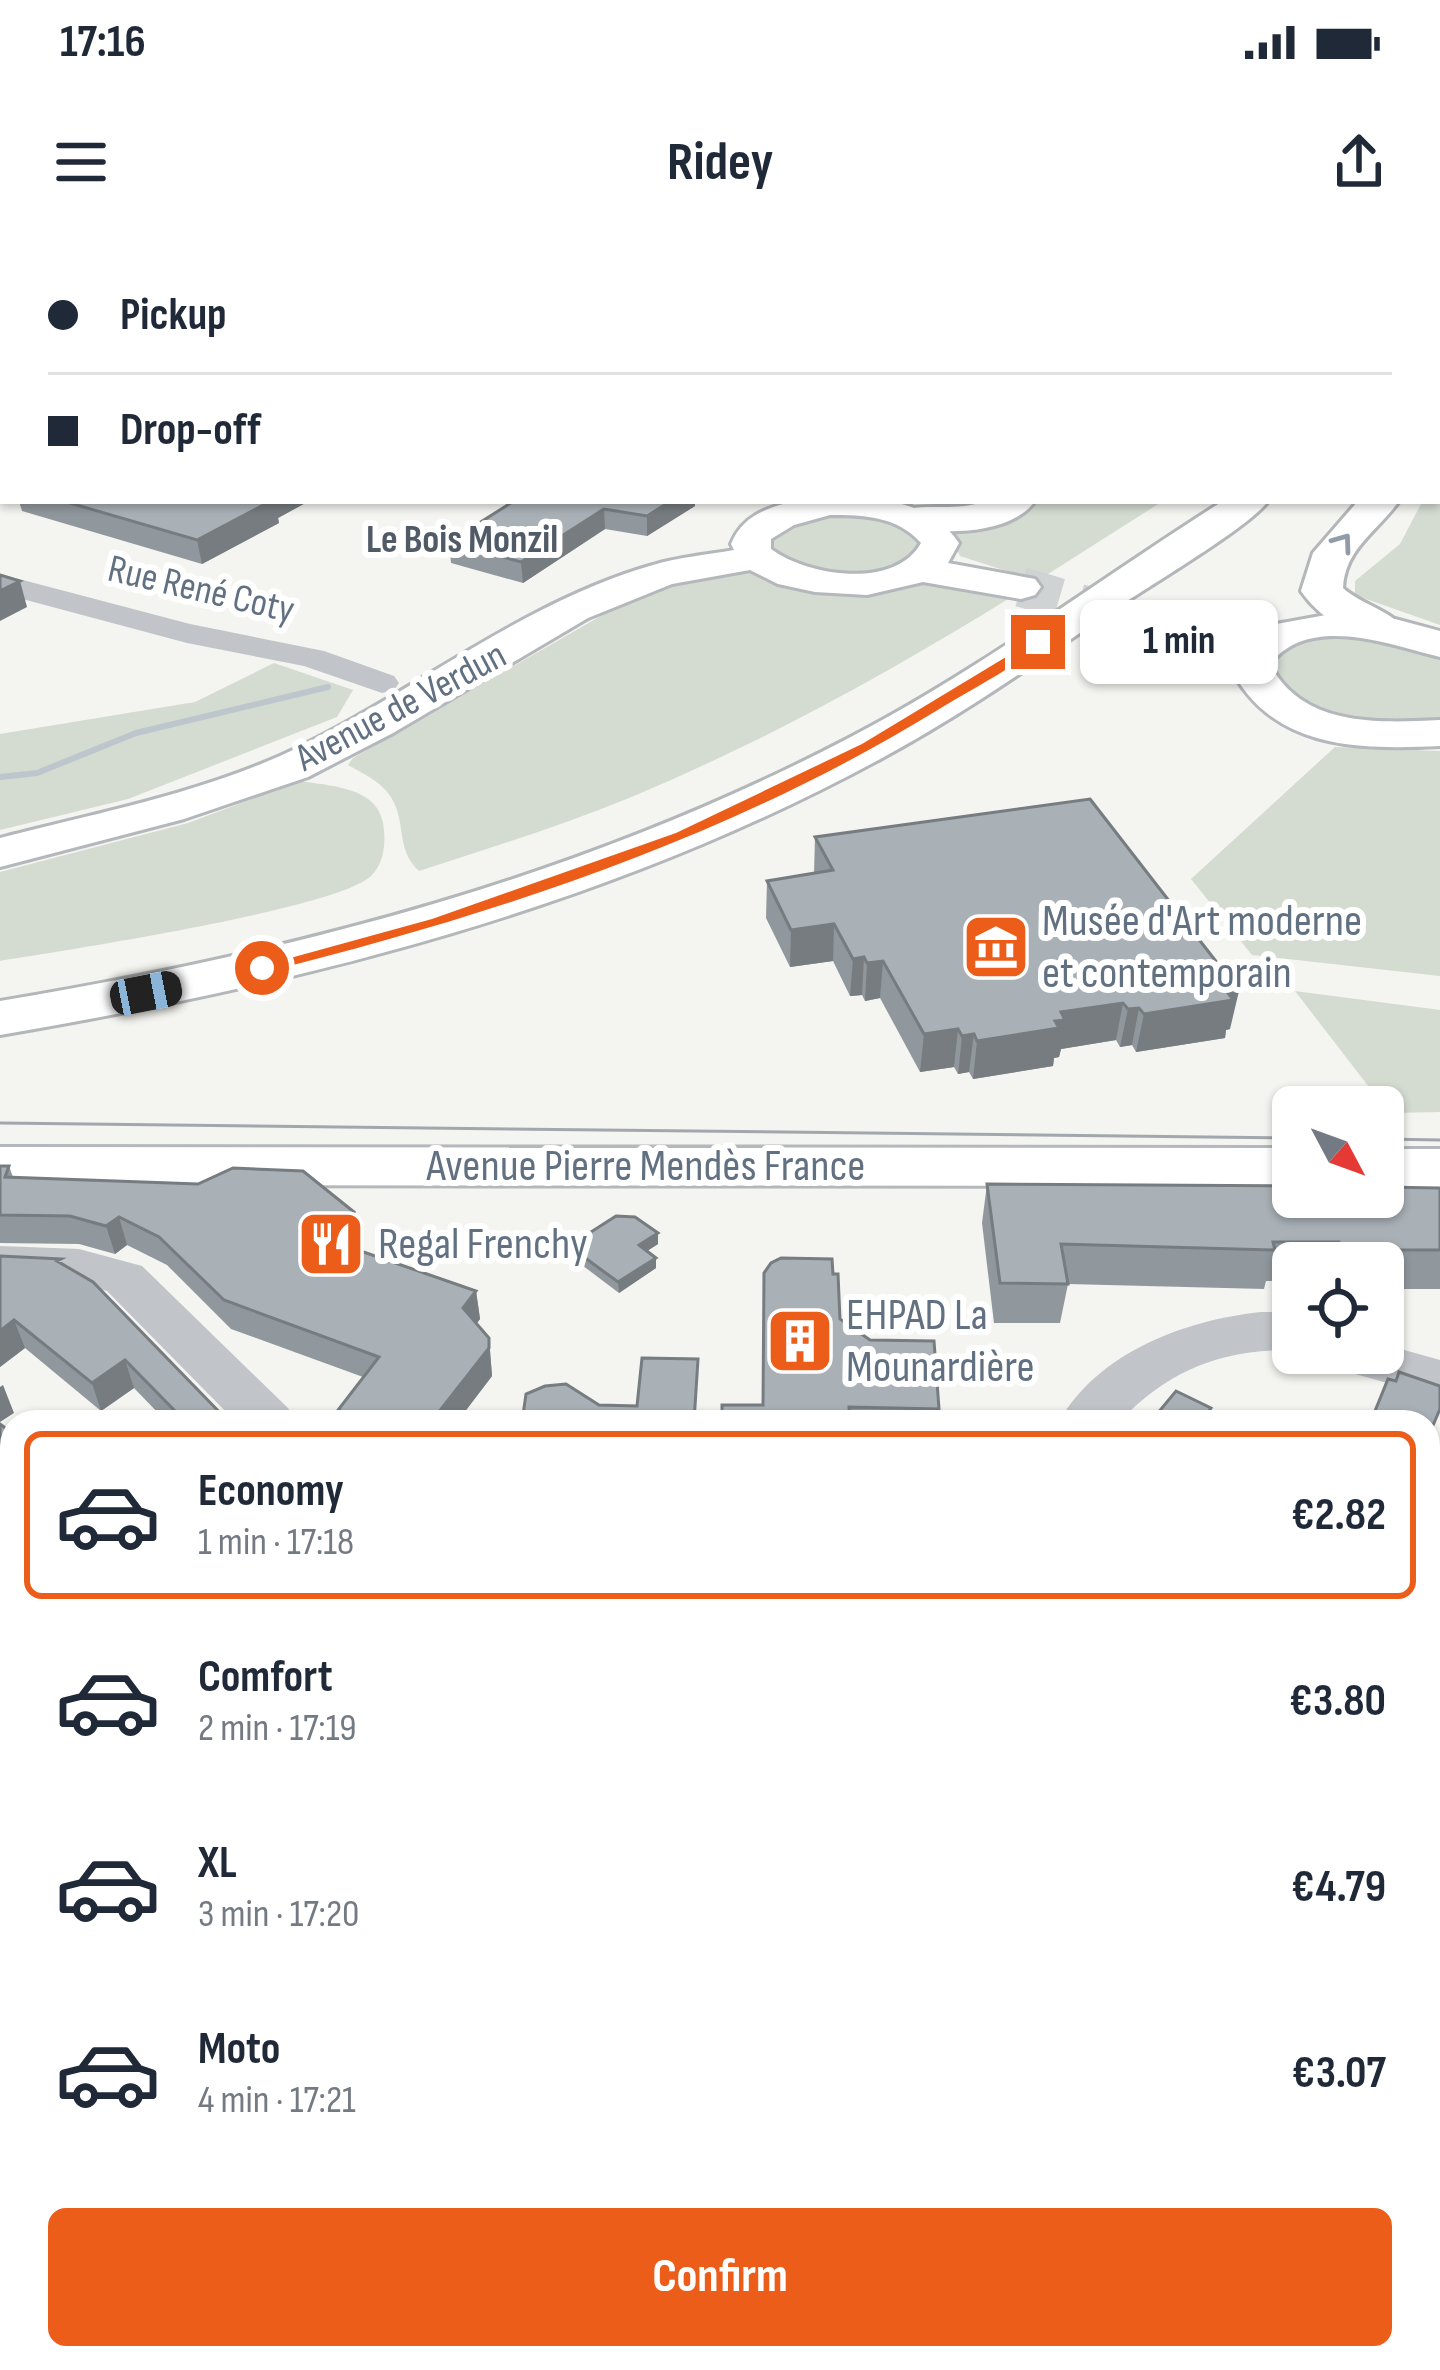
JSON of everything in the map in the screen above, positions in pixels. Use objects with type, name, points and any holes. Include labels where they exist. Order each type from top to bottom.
[{"type":"highway","points":[[896,510],[978,518],[1009,504]]},
{"type":"highway","points":[[0,982],[237,940],[378,905],[510,866],[625,824],[819,735],[953,657],[1191,504]]},
{"type":"highway","points":[[0,1018],[181,986],[352,946],[530,893],[682,836],[823,771],[934,709],[1244,504]]},
{"type":"highway","points":[[1377,504],[1350,531],[1321,573],[1322,591],[1346,613],[1382,628]]},
{"type":"main road","points":[[825,504],[803,507],[764,523],[754,533],[752,545],[758,557],[800,578],[831,583],[895,579],[928,564],[940,543],[933,530],[896,510],[841,504]]},
{"type":"main road","name":"Avenue de Verdun","points":[[12,848],[224,791],[292,767],[380,704],[464,677],[574,610],[662,574],[758,557]]},
{"type":"main road","points":[[1440,645],[1382,628],[1323,626],[1261,650],[1256,686],[1272,701],[1326,726],[1394,736],[1440,733]]},
{"type":"main road","name":"Avenue Pierre Mendès France","points":[[0,1166],[1272,1167]]},
{"type":"main road","points":[[1404,1168],[1440,1168]]},
{"type":"street","name":"Rue René Coty","points":[[0,583],[187,634],[312,658],[380,704]]},
{"type":"street","points":[[0,1263],[79,1266],[124,1278],[257,1410]]},
{"type":"street","points":[[1098,1410],[1142,1366],[1188,1345],[1272,1334]]},
{"type":"street","points":[[1404,1349],[1440,1360]]},
{"type":"street","points":[[1131,1410],[1161,1380],[1202,1362],[1272,1351]]},
{"type":"street","points":[[1404,1369],[1440,1379]]},
{"type":"shaded area","points":[[1021,504],[1158,504],[1037,581],[960,556],[947,528]]},
{"type":"shaded area","points":[[1421,504],[1440,504],[1440,625],[1355,595],[1355,581],[1400,544]]},
{"type":"shaded area","points":[[826,511],[896,520],[920,539],[920,550],[900,563],[863,574],[826,572],[768,551],[770,530]]},
{"type":"shaded area","points":[[739,570],[941,582],[1013,596],[872,679],[728,754],[603,808],[419,871],[406,853],[394,803],[380,784],[348,765],[353,758],[620,605],[679,582]]},
{"type":"shaded area","points":[[1344,630],[1440,651],[1440,726],[1376,731],[1281,700],[1266,653],[1284,641]]},
{"type":"shaded area","points":[[274,663],[353,690],[337,717],[128,799],[0,830],[0,734],[195,702]]},
{"type":"shaded area","points":[[1335,747],[1440,751],[1440,976],[1252,955],[1191,879]]},
{"type":"shaded area","points":[[300,781],[350,790],[379,811],[384,844],[372,875],[349,888],[256,915],[0,961],[0,872],[188,823]]},
{"type":"shaded area","points":[[1295,991],[1440,1010],[1440,1112],[1404,1113],[1404,1086],[1368,1086]]},
{"type":"building","points":[[73,504],[265,504],[197,540]]},
{"type":"building","points":[[509,504],[666,504],[647,516],[604,509],[521,562],[449,542]]},
{"type":"building","points":[[0,575],[20,581],[0,591]]},
{"type":"building","points":[[1090,799],[1239,991],[1228,993],[1233,1000],[1144,1014],[1123,1003],[1061,1012],[1065,1020],[1055,1021],[1059,1028],[977,1041],[974,1034],[962,1036],[958,1029],[924,1034],[883,961],[853,959],[834,924],[791,930],[767,881],[833,870],[815,837]]},
{"type":"building","points":[[0,1166],[9,1166],[5,1177],[198,1184],[233,1168],[303,1171],[354,1212],[329,1240],[476,1291],[463,1308],[489,1338],[489,1348],[440,1410],[338,1410],[379,1357],[224,1300],[159,1237],[119,1217],[106,1226],[70,1216],[0,1215]]},
{"type":"building","points":[[987,1184],[1272,1186],[1272,1218],[1404,1218],[1404,1187],[1440,1188],[1440,1250],[1404,1250],[1404,1242],[1272,1242],[1272,1250],[1061,1244],[1068,1284],[1000,1283]]},
{"type":"building","points":[[616,1216],[635,1217],[658,1233],[639,1245],[656,1258],[618,1282],[569,1246]]},
{"type":"building","points":[[0,1256],[61,1259],[57,1261],[93,1282],[217,1410],[174,1410],[125,1360],[92,1383],[14,1320],[0,1331]]},
{"type":"building","points":[[781,1258],[832,1259],[833,1274],[838,1274],[840,1319],[870,1340],[934,1341],[939,1409],[722,1410],[722,1405],[763,1405],[764,1273]]},
{"type":"building","points":[[642,1358],[698,1359],[695,1410],[524,1410],[526,1394],[566,1384],[599,1405],[637,1406]]},
{"type":"building","points":[[1398,1374],[1404,1374],[1440,1386],[1440,1410],[1375,1410],[1388,1379],[1396,1381]]},
{"type":"building","points":[[1176,1391],[1211,1408],[1210,1410],[1160,1410]]},
{"type":"waterway","points":[[0,777],[37,773],[136,733],[328,687]]},
{"type":"tunnel","points":[[1021,587],[1118,615]]},
{"type":"tram line","points":[[0,1123],[1272,1138]]},
{"type":"tram line","points":[[1404,1139],[1440,1140]]},
{"type":"place","name":"Musée d'Art moderne et contemporain","points":[[996,947]]},
{"type":"place","name":"Regal Frenchy","points":[[331,1244]]},
{"type":"place","name":"EHPAD La Mounardière","points":[[800,1341]]},
{"type":"district","name":"Le Bois Monzil","points":[[462,540]]},
{"type":"route","points":[[262,968],[437,922],[682,836],[823,771],[967,689],[1038,642]]}]
